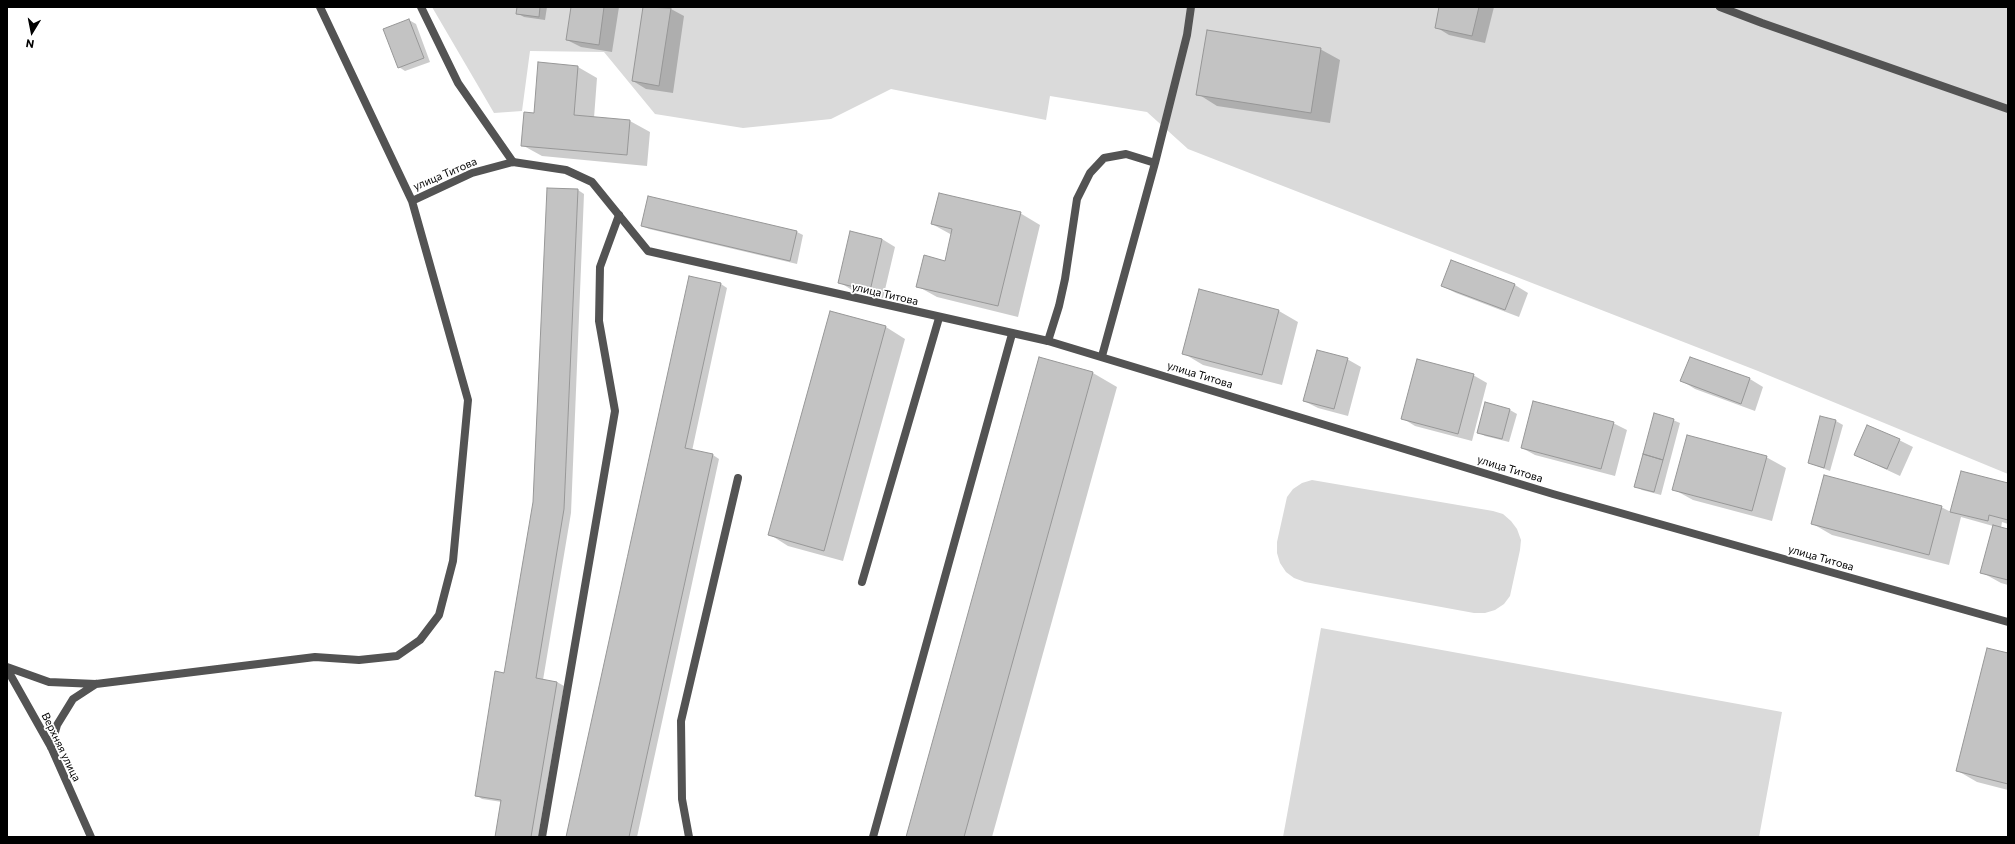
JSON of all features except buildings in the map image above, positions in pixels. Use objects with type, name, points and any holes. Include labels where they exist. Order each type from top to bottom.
[{"type":"street","points":[[7,668],[49,682],[96,684],[315,657],[359,660],[397,656],[420,640],[439,614],[453,561],[468,400],[412,200],[320,7]]},
{"type":"street","points":[[421,7],[458,83],[513,162]]},
{"type":"street","points":[[1102,356],[1155,163],[1187,35],[1191,7]]},
{"type":"street","points":[[1720,7],[2008,108]]},
{"type":"street","points":[[1048,341],[1059,306],[1065,280],[1077,199],[1090,172],[1104,158],[1126,154],[1155,163]]},
{"type":"street","name":"улица Титова","points":[[412,200],[472,173],[513,162],[566,170],[592,182],[648,251],[939,318],[1048,341],[1102,356],[1553,494],[2008,622]]},
{"type":"street","points":[[542,837],[615,411],[599,321],[600,267],[619,214]]},
{"type":"street","points":[[862,582],[939,318]]},
{"type":"street","points":[[873,837],[1012,334]]},
{"type":"street","points":[[689,837],[682,800],[681,721],[738,478]]},
{"type":"street","name":"Верхняя улица","points":[[7,668],[51,747],[91,837]]},
{"type":"street","points":[[51,747],[57,725],[73,699],[96,684]]},
{"type":"shaded area","points":[[432,7],[2008,7],[2008,474],[1758,371],[1188,149],[1147,112],[1050,96],[1046,120],[891,89],[831,119],[743,128],[655,114],[604,52],[530,51],[522,111],[494,113]]},
{"type":"shaded area","points":[[1312,480],[1493,511],[1503,514],[1517,529],[1521,540],[1510,596],[1504,604],[1495,610],[1485,613],[1474,613],[1305,582],[1294,578],[1286,572],[1280,563],[1277,553],[1277,542],[1287,497],[1293,489],[1302,483]]},
{"type":"shaded area","points":[[1321,628],[1782,712],[1759,837],[1283,837]]}]
